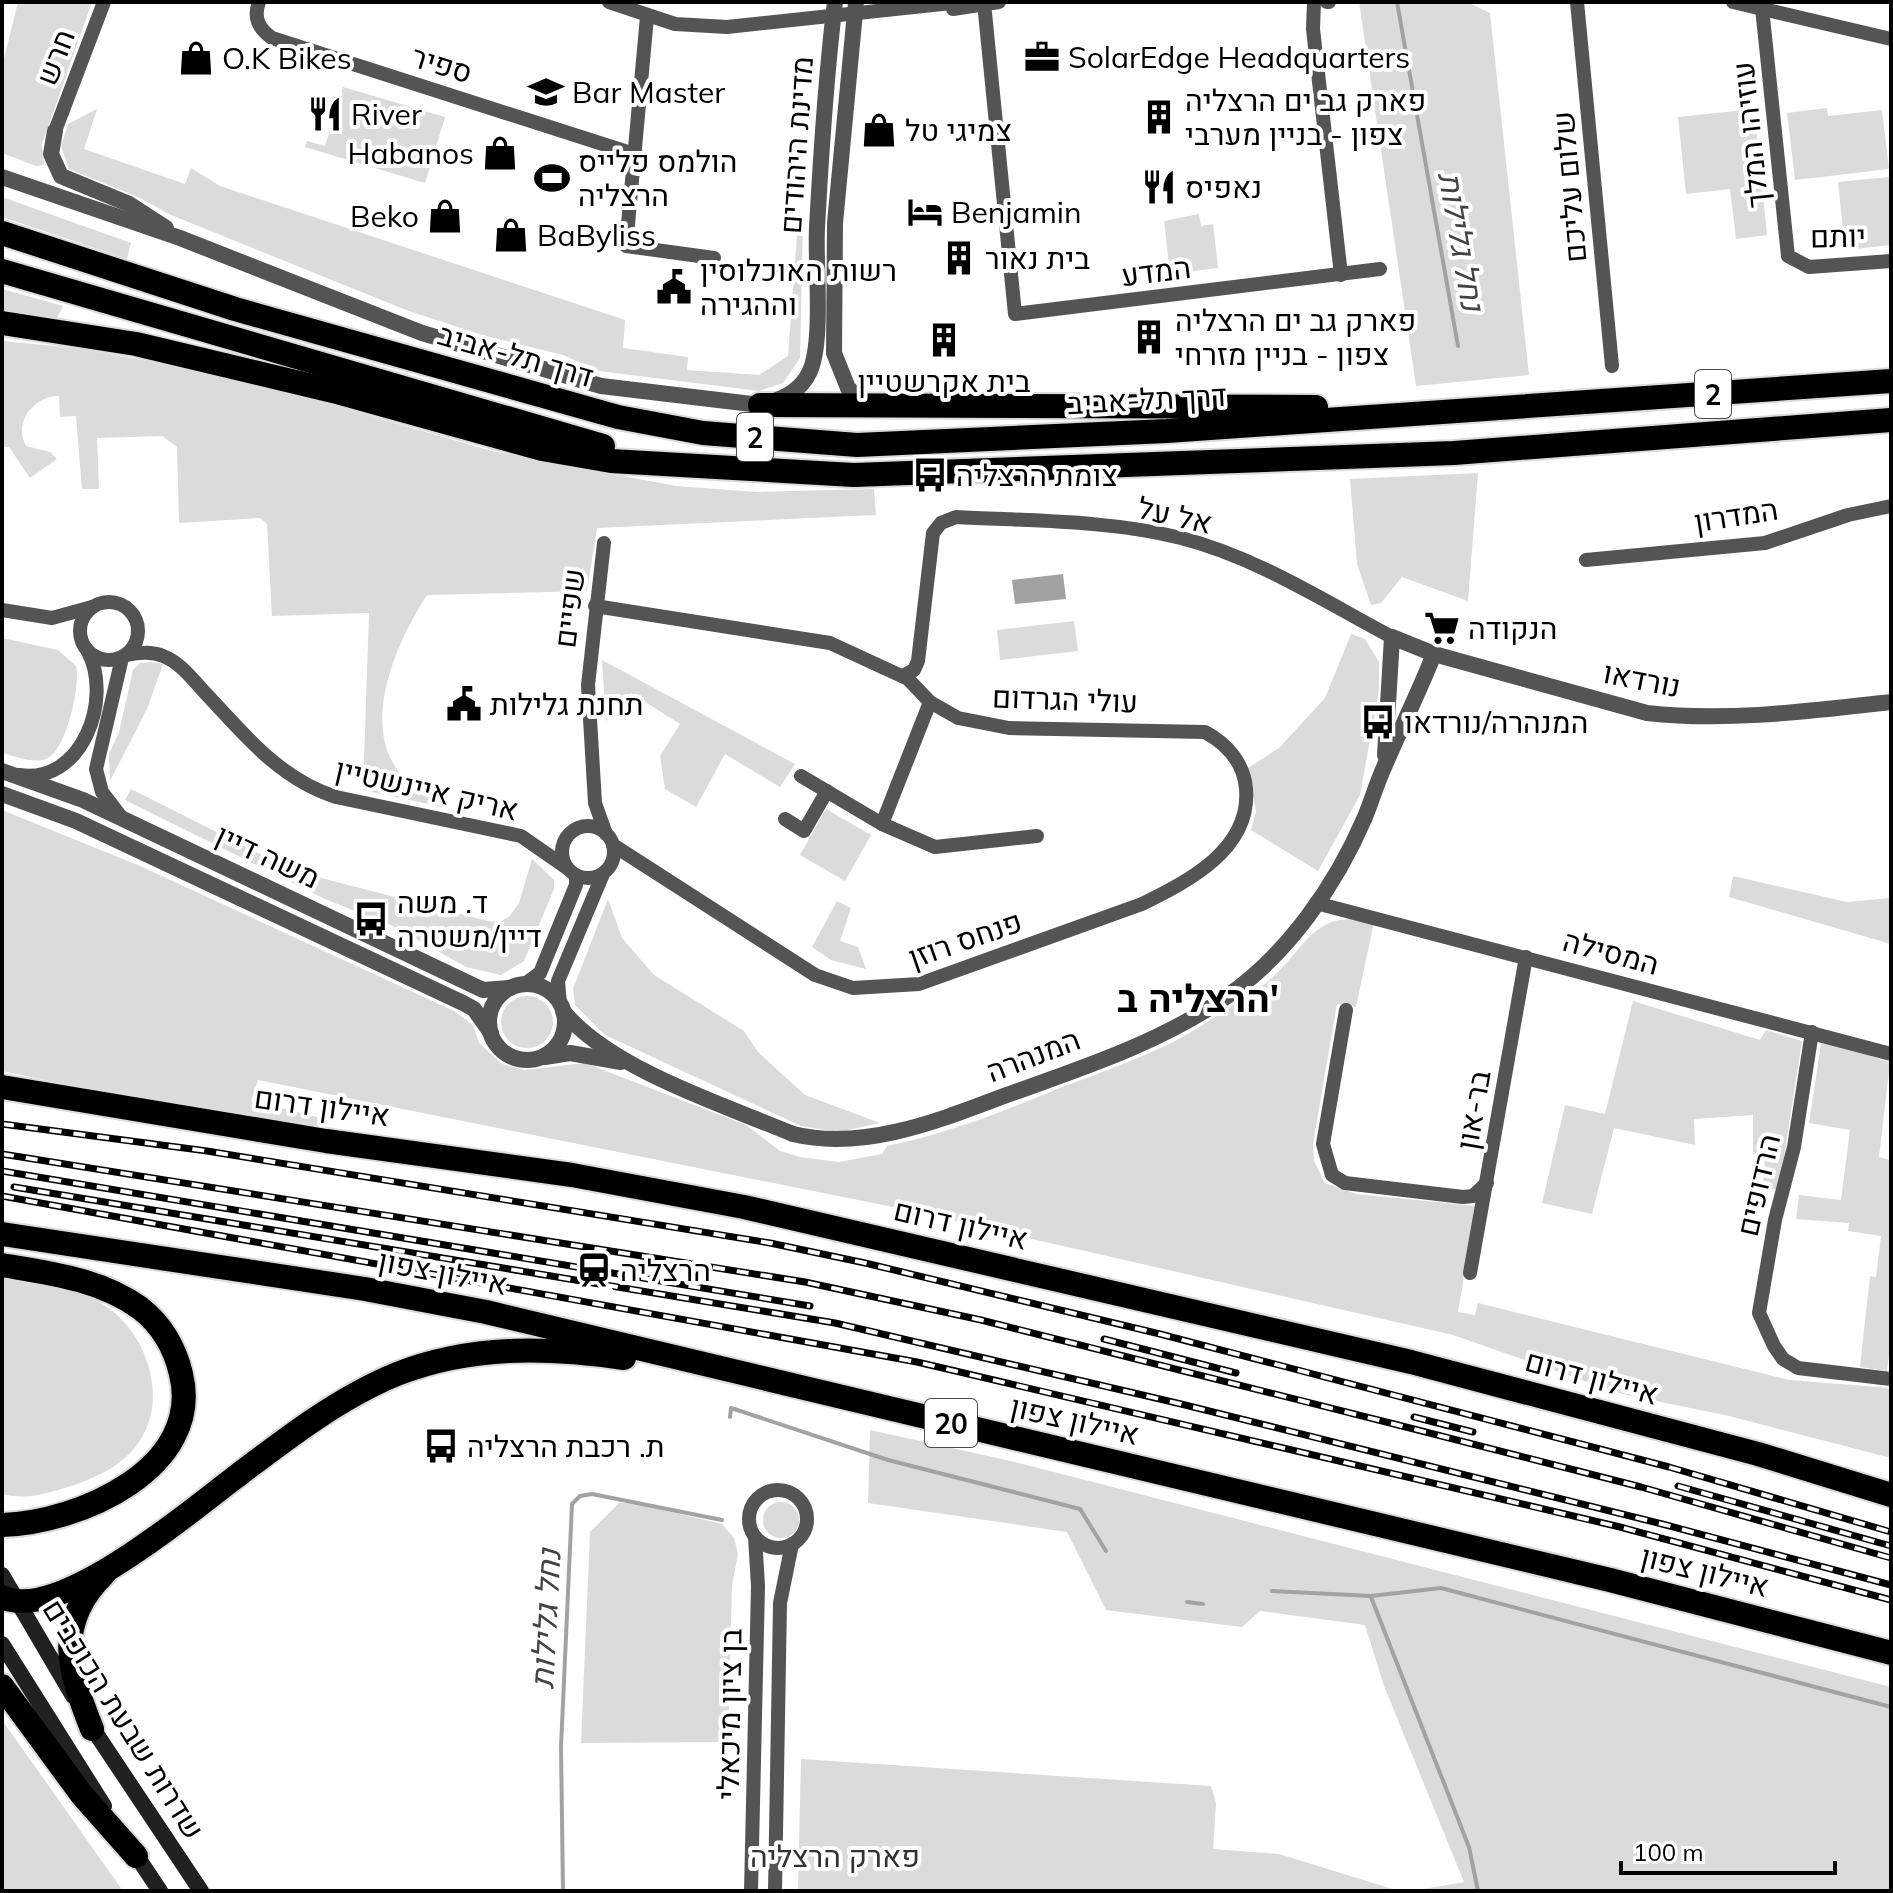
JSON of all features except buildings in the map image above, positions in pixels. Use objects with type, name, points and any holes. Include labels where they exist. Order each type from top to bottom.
[{"type":"highway","name":"דרך תל-אביב","points":[[2,233],[251,313],[618,417],[703,433],[857,445],[1167,431],[1891,381]]},
{"type":"highway","name":"2","points":[[2,271],[679,465],[895,475],[1454,453],[1891,420]]},
{"type":"highway","points":[[2,323],[136,344],[288,380],[542,449],[611,461],[679,465]]},
{"type":"highway","points":[[760,405],[1535,407]]},
{"type":"highway","name":"איילון דרום","points":[[2,1087],[326,1141],[572,1175],[744,1207],[1411,1362],[1758,1454],[1891,1495]]},
{"type":"highway","name":"איילון צפון","points":[[2,1234],[365,1289],[486,1312],[1610,1580],[1891,1653]]},
{"type":"highway","points":[[2,1265],[94,1284],[141,1309],[173,1349],[186,1398],[181,1429],[152,1468],[81,1507],[39,1521],[2,1525]]},
{"type":"highway","points":[[10,1599],[66,1589],[119,1562],[177,1524],[231,1480],[336,1407],[393,1376],[426,1363],[497,1350],[560,1349],[754,1376]]},
{"type":"highway","points":[[92,1729],[75,1686],[68,1644],[90,1591],[119,1562]]},
{"type":"highway","points":[[2,1686],[82,1795],[136,1856]]},
{"type":"main road","name":"שדרות שבעת הכוכבים","points":[[2,1575],[10,1599],[92,1729],[201,1891]]},
{"type":"main road","name":"שדרות שבעת הכוכבים","points":[[2,1644],[160,1891]]},
{"type":"street","name":"חרש","points":[[55,131],[104,2]]},
{"type":"street","name":"ספיר","points":[[259,2],[256,16],[259,27],[272,38],[637,155]]},
{"type":"street","points":[[609,2],[647,17],[712,27],[834,9],[978,7],[988,2]]},
{"type":"street","points":[[855,10],[961,2]]},
{"type":"street","name":"המדע","points":[[988,2],[1015,314],[1380,269]]},
{"type":"street","points":[[1314,2],[1313,29],[1341,275]]},
{"type":"street","name":"שלום עליכם","points":[[1577,2],[1612,366]]},
{"type":"street","points":[[1733,2],[1762,8],[1798,9],[1891,39]]},
{"type":"street","name":"עוזיהו המלך","points":[[1762,8],[1788,256]]},
{"type":"street","name":"מדינת היהודים","points":[[760,405],[780,400],[800,385],[816,356],[817,228],[834,9]]},
{"type":"street","name":"מדינת היהודים","points":[[855,10],[835,223],[834,353],[848,388],[872,407]]},
{"type":"street","points":[[647,17],[637,155],[626,246],[714,258]]},
{"type":"street","points":[[55,131],[51,154],[61,176],[129,204],[180,238]]},
{"type":"street","name":"דרך תל-אביב","points":[[2,177],[180,238],[422,333],[601,386],[760,405]]},
{"type":"street","name":"יותם","points":[[1788,256],[1809,267],[1891,261]]},
{"type":"street","name":"המדרון","points":[[1586,560],[1765,543],[1848,515],[1891,506]]},
{"type":"street","name":"אל על","points":[[903,676],[914,670],[918,661],[933,533],[941,523],[956,517],[1147,531],[1184,539],[1275,574],[1392,637]]},
{"type":"street","name":"שפיים","points":[[562,1008],[558,981],[606,870],[609,840],[597,817],[592,776],[588,668],[604,543]]},
{"type":"street","points":[[2,610],[47,618],[70,616],[114,602],[133,614],[138,637],[124,657],[96,769],[102,792],[125,821]]},
{"type":"street","name":"עולי הגרדום","points":[[595,606],[830,643],[903,676],[930,702],[958,718],[1009,728],[1205,732],[1221,740],[1236,759],[1245,779]]},
{"type":"street","points":[[3,772],[29,776],[45,774],[65,765],[78,751],[89,726],[97,691],[97,673],[85,648],[80,626],[92,607]]},
{"type":"street","points":[[47,618],[104,660],[124,657]]},
{"type":"street","name":"נורדאו","points":[[1392,637],[1434,654],[1618,706],[1681,717],[1794,713],[1891,702]]},
{"type":"street","name":"המנהרה","points":[[1384,767],[1392,637]]},
{"type":"street","name":"אריק איינשטיין","points":[[124,657],[145,653],[166,657],[191,677],[271,761],[309,787],[336,797],[521,836],[572,872]]},
{"type":"street","name":"המנהרה","points":[[562,1008],[587,1038],[630,1063],[793,1134],[838,1140],[889,1133],[997,1099],[1169,1030],[1225,998],[1248,979],[1280,951],[1316,903],[1365,818],[1434,654]]},
{"type":"street","points":[[882,824],[930,702]]},
{"type":"street","name":"משה דיין","points":[[3,772],[83,800],[483,990],[517,986]]},
{"type":"street","name":"שפיים","points":[[517,986],[540,973],[576,885],[563,848],[586,811],[592,776]]},
{"type":"street","points":[[801,776],[882,824],[935,847],[1037,836]]},
{"type":"street","name":"פנחס רוזן","points":[[609,840],[815,975],[853,988],[897,988],[955,972],[1142,904],[1169,890],[1219,854],[1244,824],[1245,779]]},
{"type":"street","points":[[785,819],[804,831],[827,791]]},
{"type":"street","name":"משה דיין","points":[[2,794],[76,821],[463,1003],[474,1009],[491,1033]]},
{"type":"street","points":[[576,829],[593,827],[609,840]]},
{"type":"street","name":"פנחס רוזן","points":[[606,870],[625,864],[654,871]]},
{"type":"street","points":[[572,872],[587,878],[606,870]]},
{"type":"street","name":"המסילה","points":[[1316,903],[1891,1054]]},
{"type":"street","name":"בר-און","points":[[1470,1273],[1526,957]]},
{"type":"street","points":[[517,986],[549,991],[562,1008],[562,1036],[553,1050],[538,1058],[509,1056],[491,1033],[490,1012],[495,1002],[517,986]]},
{"type":"street","points":[[1346,1010],[1323,1144],[1332,1175],[1345,1183],[1463,1197],[1473,1196],[1487,1183]]},
{"type":"street","name":"הרדופים","points":[[1812,1032],[1794,1147],[1775,1220],[1759,1313],[1783,1359],[1798,1368],[1891,1379]]},
{"type":"street","name":"המנהרה","points":[[538,1058],[570,1053],[630,1063]]},
{"type":"street","points":[[785,1491],[799,1499],[806,1514],[804,1532],[792,1544],[769,1547],[755,1537],[749,1520],[753,1506],[763,1495],[785,1491]]},
{"type":"street","name":"בן ציון מיכאלי","points":[[751,1891],[758,1586],[755,1537]]},
{"type":"street","name":"בן ציון מיכאלי","points":[[775,1891],[780,1603],[792,1544]]},
{"type":"green space","points":[[18,2],[92,2],[42,144],[44,165],[36,166],[2,153],[2,67]]},
{"type":"green space","points":[[1359,2],[1467,2],[1490,13],[1529,375],[1416,386]]},
{"type":"green space","points":[[343,87],[445,117],[425,183],[305,147],[307,141],[325,146]]},
{"type":"green space","points":[[1827,108],[1828,116],[1882,110],[1889,169],[1795,180],[1787,113]]},
{"type":"green space","points":[[97,109],[84,149],[185,184],[191,168],[220,186],[625,320],[623,348],[688,357],[687,370],[759,375],[788,356],[798,221],[803,221],[800,358],[783,383],[759,391],[599,371],[563,355],[482,335],[406,310],[171,215],[138,197],[69,169],[61,146],[68,124]]},
{"type":"green space","points":[[1754,109],[1767,235],[1736,239],[1730,189],[1686,194],[1678,117]]},
{"type":"green space","points":[[1889,177],[1891,245],[1845,250],[1838,182]]},
{"type":"green space","points":[[2,197],[131,243],[127,259],[2,217]]},
{"type":"green space","points":[[1199,214],[1201,226],[1213,224],[1218,268],[1170,274],[1164,221]]},
{"type":"green space","points":[[2,289],[63,306],[56,320],[2,313]]},
{"type":"green space","points":[[2,341],[76,348],[231,376],[492,451],[676,486],[757,492],[874,489],[876,515],[597,528],[587,591],[427,595],[406,631],[389,675],[382,720],[385,741],[396,769],[427,798],[442,807],[363,790],[369,613],[272,616],[267,524],[260,518],[179,523],[177,447],[162,436],[97,438],[99,489],[82,489],[76,416],[60,417],[59,396],[50,397],[41,400],[28,412],[22,428],[23,437],[26,446],[50,452],[57,459],[30,478],[9,447],[2,447]]},
{"type":"green space","points":[[1478,473],[1468,601],[1402,577],[1381,603],[1371,605],[1357,564],[1350,479]]},
{"type":"green space","points":[[1074,621],[1078,651],[1000,660],[997,630]]},
{"type":"green space","points":[[1351,634],[1365,639],[1379,662],[1379,691],[1360,795],[1318,871],[1251,830],[1256,812],[1248,768],[1279,748],[1325,698]]},
{"type":"green space","points":[[2,638],[58,650],[76,666],[76,688],[66,732],[53,754],[46,759],[30,760],[2,753]]},
{"type":"green space","points":[[602,660],[795,764],[780,787],[725,754],[696,807],[665,789],[660,756],[680,724],[631,693],[606,721]]},
{"type":"green space","points":[[140,663],[163,664],[147,709],[110,781],[109,754],[119,732],[133,670]]},
{"type":"green space","points":[[131,789],[294,871],[488,921],[499,922],[509,917],[519,903],[532,859],[554,880],[554,889],[524,961],[501,975],[466,967],[393,926],[325,899],[125,800]]},
{"type":"green space","points":[[826,809],[871,835],[845,881],[800,855]]},
{"type":"green space","points":[[2,810],[140,866],[454,1011],[473,1025],[479,1043],[502,1064],[525,1070],[585,1063],[746,1125],[780,1151],[839,1162],[882,1154],[887,1146],[972,1122],[1163,1047],[1199,1027],[1273,977],[1320,928],[1334,921],[1351,919],[1374,922],[1356,1007],[1337,1004],[1313,1144],[1314,1161],[1325,1183],[1356,1194],[1476,1206],[1458,1312],[1475,1315],[1478,1303],[1789,1380],[1891,1388],[1891,1458],[1729,1416],[1622,1394],[1453,1335],[888,1206],[258,1080],[251,1101],[322,1118],[323,1131],[209,1114],[2,1071]]},
{"type":"green space","points":[[1733,876],[1847,902],[1891,898],[1891,944],[1729,897]]},
{"type":"green space","points":[[608,899],[622,938],[654,975],[744,1031],[758,1052],[805,1095],[880,1123],[839,1132],[801,1126],[605,1035],[575,1005],[573,989]]},
{"type":"green space","points":[[837,901],[851,908],[840,941],[858,947],[866,969],[831,960],[812,947]]},
{"type":"green space","points":[[527,996],[545,1004],[553,1022],[545,1040],[527,1048],[509,1040],[501,1022],[509,1004]]},
{"type":"green space","points":[[1633,1001],[1760,1040],[1766,1030],[1802,1041],[1779,1190],[1763,1187],[1765,1155],[1753,1154],[1753,1115],[1694,1119],[1695,1145],[1614,1128],[1592,1214],[1542,1203],[1565,1105],[1605,1114]]},
{"type":"green space","points":[[1830,1041],[1890,1063],[1879,1157],[1891,1160],[1891,1339],[1887,1371],[1860,1367],[1870,1276],[1876,1277],[1881,1236],[1848,1231],[1849,1223],[1796,1219],[1799,1195],[1841,1200],[1850,1130],[1809,1123],[1821,1044]]},
{"type":"green space","points":[[2,1269],[45,1280],[99,1301],[125,1324],[137,1340],[151,1377],[151,1416],[144,1434],[132,1451],[118,1464],[94,1477],[35,1495],[2,1494]]},
{"type":"green space","points":[[870,1430],[1015,1462],[1891,1687],[1891,1891],[1412,1891],[1464,1882],[1384,1686],[1365,1625],[1260,1611],[1242,1627],[1106,1610],[1067,1532],[868,1503]]},
{"type":"green space","points":[[781,1502],[794,1507],[799,1520],[794,1533],[781,1538],[768,1533],[763,1520],[768,1507]]},
{"type":"green space","points":[[619,1503],[633,1503],[722,1524],[734,1538],[738,1554],[732,1586],[728,1742],[581,1743],[590,1532]]},
{"type":"green space","points":[[2,1720],[123,1891],[2,1891]]},
{"type":"green space","name":"פארק הרצליה","points":[[801,1759],[1211,1786],[1216,1803],[1213,1849],[1279,1854],[1399,1891],[798,1891]]},
{"type":"shaded area","points":[[1063,574],[1066,599],[1015,604],[1012,580]]},
{"type":"waterway","name":"נחל גלילות","points":[[1397,2],[1458,346]]},
{"type":"waterway","points":[[730,1417],[731,1408],[888,1460],[1080,1509],[1106,1551]]},
{"type":"waterway","name":"נחל גלילות","points":[[563,1891],[561,1747],[572,1504],[580,1496],[592,1494],[722,1520]]},
{"type":"waterway","points":[[1272,1591],[1371,1596],[1441,1588],[1891,1707]]},
{"type":"waterway","points":[[1371,1597],[1469,1847],[1478,1891]]},
{"type":"waterway","points":[[1187,1602],[1203,1604]]},
{"type":"railway","points":[[2,1124],[207,1151],[770,1243],[865,1263],[1160,1334],[1669,1467],[1891,1532]]},
{"type":"railway","points":[[2,1154],[805,1282],[981,1320],[1402,1426],[1641,1487],[1891,1558]]},
{"type":"railway","points":[[2,1171],[810,1306]]},
{"type":"railway","points":[[14,1187],[835,1323],[1181,1404],[1666,1525],[1891,1585]]},
{"type":"railway","points":[[2,1196],[917,1362],[1620,1527],[1891,1600]]},
{"type":"railway","points":[[1104,1339],[1236,1373]]},
{"type":"railway","points":[[1414,1417],[1473,1432]]},
{"type":"railway","points":[[1678,1486],[1891,1546]]},
{"type":"place","name":"SolarEdge Headquarters","points":[[1042,57]]},
{"type":"place","name":"O.K Bikes","points":[[196,58]]},
{"type":"place","name":"Bar Master","points":[[546,92]]},
{"type":"place","name":"River","points":[[325,114]]},
{"type":"place","name":"פארק גב ים הרצליה צפון - בניין מערבי","points":[[1159,117]]},
{"type":"place","name":"צמיגי טל","points":[[879,130]]},
{"type":"place","name":"Habanos","points":[[500,153]]},
{"type":"place","name":"הולמס פלייס הרצליה","points":[[552,178]]},
{"type":"place","name":"נאפיס","points":[[1159,187]]},
{"type":"place","name":"Benjamin","points":[[925,212]]},
{"type":"place","name":"Beko","points":[[445,216]]},
{"type":"place","name":"BaByliss","points":[[511,235]]},
{"type":"place","name":"בית נאור","points":[[959,258]]},
{"type":"place","name":"רשות האוכלוסין וההגירה","points":[[674,287]]},
{"type":"place","name":"פארק גב ים הרצליה צפון - בניין מזרחי","points":[[1149,337]]},
{"type":"place","name":"בית אקרשטיין","points":[[944,340]]},
{"type":"place","name":"צומת הרצליה","points":[[930,475]]},
{"type":"place","name":"הנקודה","points":[[1442,628]]},
{"type":"place","name":"תחנת גלילות","points":[[464,704]]},
{"type":"place","name":"המנהרה/נורדאו","points":[[1378,722]]},
{"type":"place","name":"ד. משה דיין/משטרה","points":[[371,919]]},
{"type":"place","name":"הרצליה","points":[[594,1270]]},
{"type":"place","name":"ת. רכבת הרצליה","points":[[441,1446]]},
{"type":"district","name":"הרצליה ב'","points":[[1198,998]]}]
